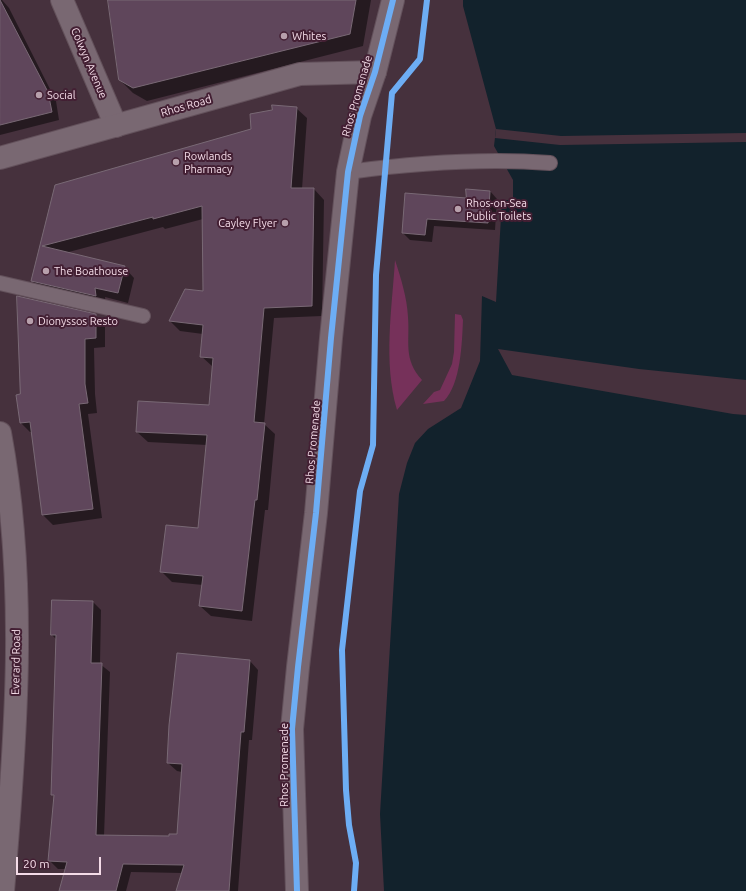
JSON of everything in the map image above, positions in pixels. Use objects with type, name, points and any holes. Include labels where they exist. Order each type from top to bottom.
[{"type":"street","name":"Colwyn Avenue","points":[[62,0],[116,126]]},
{"type":"street","name":"Rhos Promenade","points":[[297,891],[292,729],[316,513],[331,338],[348,172],[360,116],[375,72],[393,0]]},
{"type":"street","name":"Rhos Road","points":[[0,158],[300,74],[375,72]]},
{"type":"street","name":"Everard Road","points":[[0,433],[5,458],[17,584],[14,758],[3,891]]},
{"type":"lane","points":[[348,172],[386,167],[502,160],[550,163]]},
{"type":"lane","points":[[0,283],[143,316]]},
{"type":"shaded area","points":[[395,260],[406,302],[410,357],[412,365],[422,380],[397,410],[390,373],[389,354]]},
{"type":"shaded area","points":[[455,314],[461,315],[463,320],[460,362],[454,384],[450,394],[444,401],[423,404],[434,392],[440,390],[452,364],[454,352]]},
{"type":"water","points":[[463,0],[746,0],[746,891],[384,891],[380,814],[399,494],[407,463],[415,443],[428,429],[461,408],[480,361],[482,296],[496,302],[502,200],[513,200],[513,180],[494,146],[496,129],[463,6]]},
{"type":"pier","points":[[496,129],[561,136],[746,133],[746,142],[560,145],[495,138]]},
{"type":"pier","points":[[498,349],[639,369],[746,380],[746,415],[733,414],[512,375]]},
{"type":"building","points":[[0,0],[48,92],[52,112],[0,125]]},
{"type":"building","points":[[108,0],[356,0],[350,34],[133,88],[119,80]]},
{"type":"building","points":[[272,105],[297,107],[291,188],[314,188],[312,306],[264,308],[254,422],[265,423],[257,500],[255,500],[242,611],[199,606],[203,576],[160,572],[166,525],[198,528],[207,435],[136,432],[138,401],[209,405],[213,358],[200,357],[203,325],[169,321],[185,289],[203,291],[202,206],[153,219],[153,217],[42,246],[125,266],[118,293],[95,288],[96,296],[31,281],[55,185],[251,129],[250,114],[272,110]]},
{"type":"building","name":"Rhos-on-Sea Public Toilets","points":[[466,189],[490,191],[488,223],[427,219],[425,235],[402,233],[405,193],[466,198]]},
{"type":"building","points":[[17,296],[96,314],[96,338],[85,339],[85,384],[88,403],[79,404],[93,509],[42,515],[30,422],[20,423],[16,395],[20,394]]},
{"type":"building","points":[[52,600],[93,601],[91,663],[102,663],[96,835],[169,836],[169,834],[177,834],[182,764],[167,763],[169,725],[177,653],[250,660],[244,732],[241,732],[229,891],[176,891],[184,865],[123,864],[116,891],[59,891],[67,862],[48,861],[54,795],[51,795],[56,635],[51,635]]},
{"type":"cycle path","points":[[297,891],[292,729],[316,513],[331,338],[348,172],[360,116],[375,72],[393,0]]},
{"type":"cycle path","points":[[354,891],[356,863],[349,825],[346,790],[342,650],[360,491],[373,445],[376,275],[392,93],[420,59],[427,0]]},
{"type":"place","name":"Whites","points":[[284,36]]},
{"type":"place","name":"Social","points":[[39,95]]},
{"type":"place","name":"Rowlands Pharmacy","points":[[176,162]]},
{"type":"place","name":"Rhos-on-Sea Public Toilets","points":[[458,209]]},
{"type":"place","name":"Cayley Flyer","points":[[285,223]]},
{"type":"place","name":"The Boathouse","points":[[46,271]]},
{"type":"place","name":"Dionyssos Resto","points":[[30,321]]}]
